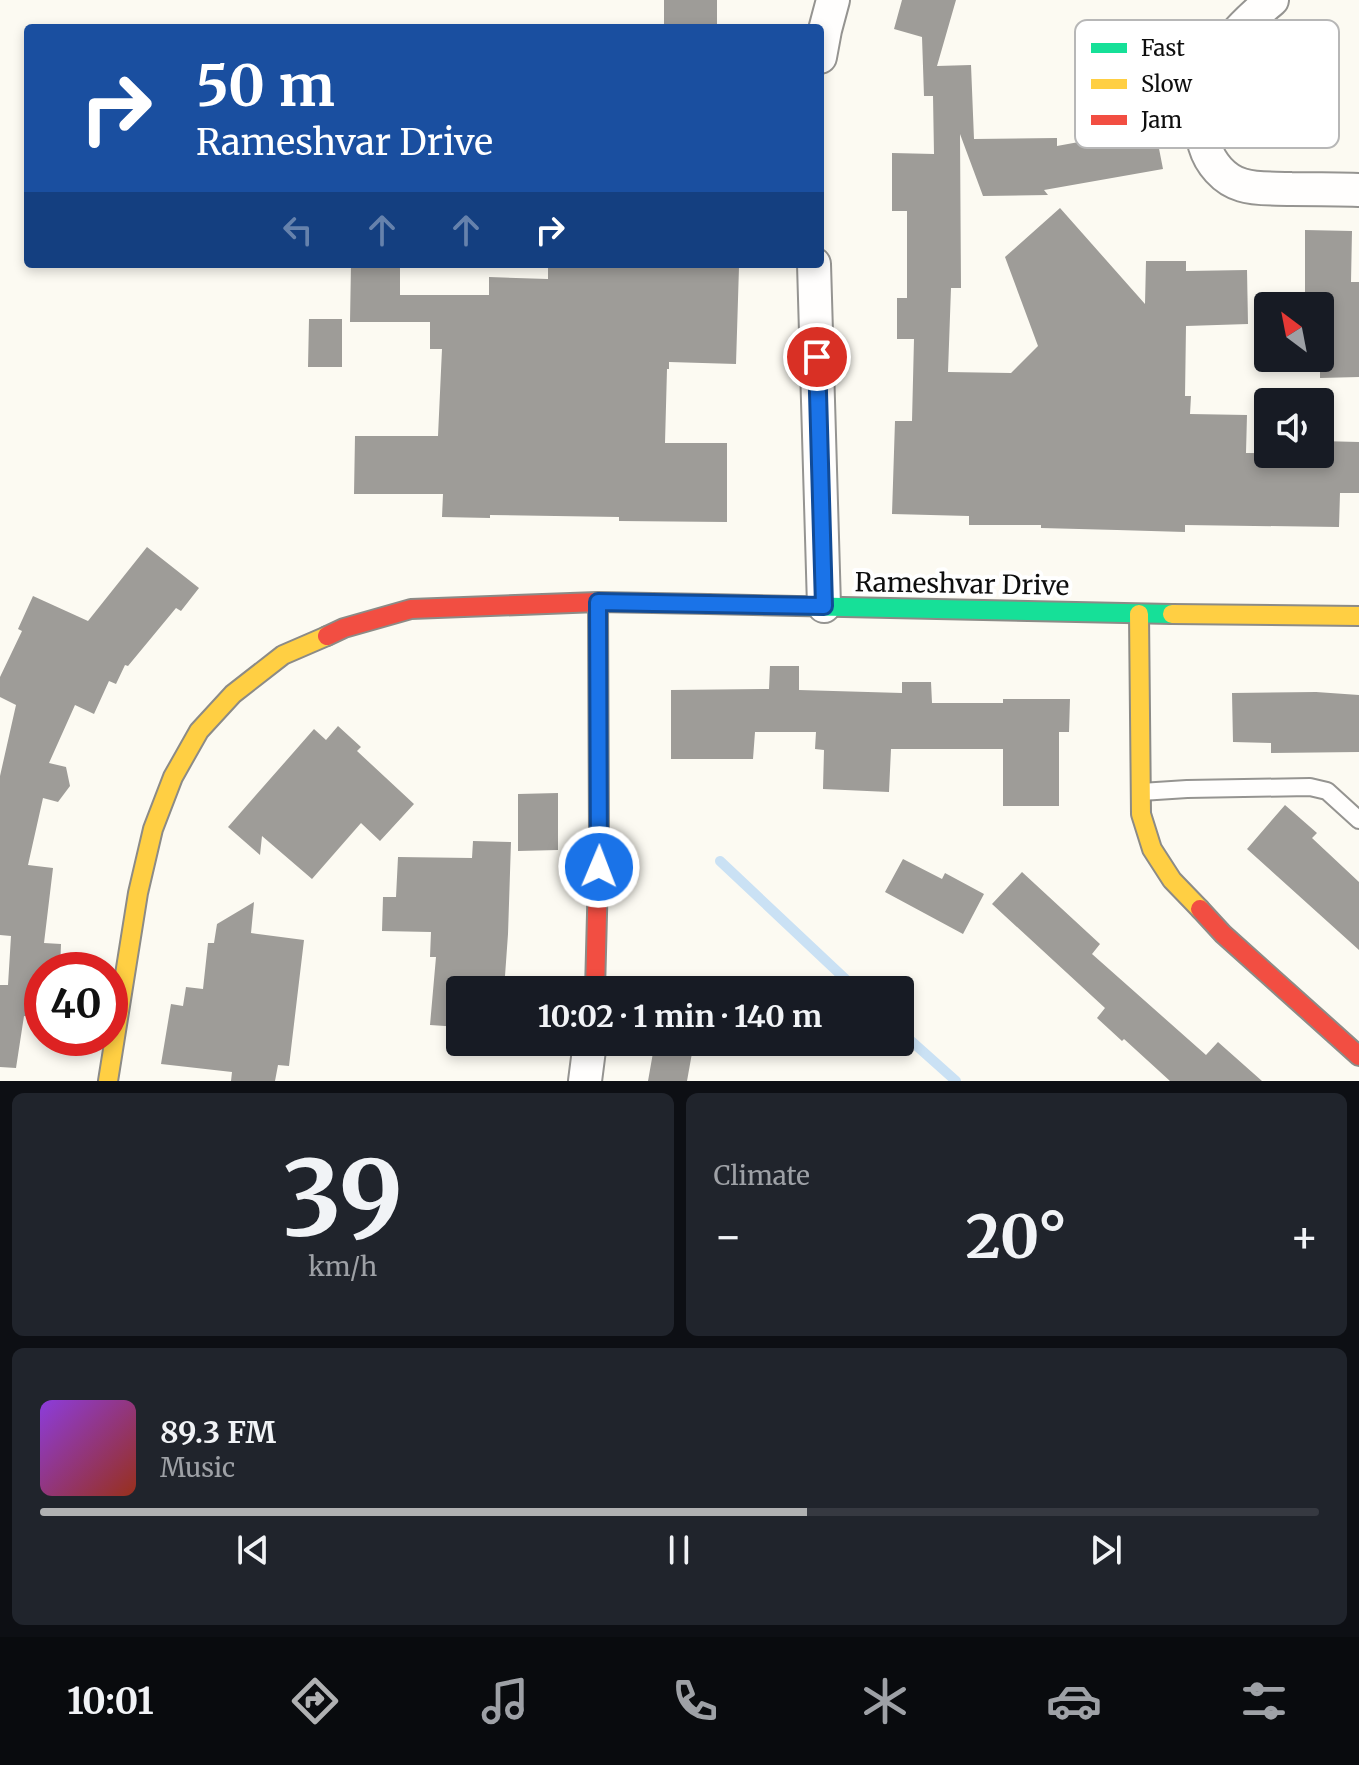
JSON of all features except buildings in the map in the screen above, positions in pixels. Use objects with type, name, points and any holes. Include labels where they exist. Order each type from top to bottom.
[{"type":"street","points":[[824,35],[833,0]]},
{"type":"street","points":[[1250,20],[1272,0]]},
{"type":"street","points":[[1205,148],[1217,168],[1241,185],[1359,190]]},
{"type":"street","points":[[814,268],[824,606]]},
{"type":"street","points":[[595,976],[599,838],[598,602]]},
{"type":"street","name":"Rameshvar Drive","points":[[108,1081],[138,893],[153,829],[173,777],[199,731],[233,694],[283,655],[344,628],[411,609],[598,602],[1359,616]]},
{"type":"street","points":[[1139,614],[1141,814],[1152,849],[1172,880],[1223,934],[1359,1056]]},
{"type":"street","points":[[585,1081],[588,1056]]},
{"type":"lane","points":[[1140,792],[1310,787],[1327,791],[1359,820]]},
{"type":"waterway","points":[[720,861],[842,976]]},
{"type":"waterway","points":[[914,1044],[956,1081]]},
{"type":"traffic: fast","points":[[708,604],[1172,614]]},
{"type":"traffic: slow","points":[[1139,614],[1141,814],[1152,849],[1172,880],[1200,909]]},
{"type":"traffic: slow","points":[[1172,614],[1359,616]]},
{"type":"traffic: slow","points":[[108,1081],[138,893],[153,829],[173,777],[199,731],[233,694],[283,655],[327,636]]},
{"type":"traffic: jam","points":[[595,976],[599,838],[598,602]]},
{"type":"traffic: jam","points":[[327,636],[344,628],[411,609],[598,602],[708,604]]},
{"type":"traffic: jam","points":[[1200,909],[1223,934],[1359,1056]]},
{"type":"route","points":[[599,867],[598,602],[824,606],[817,357]]}]
